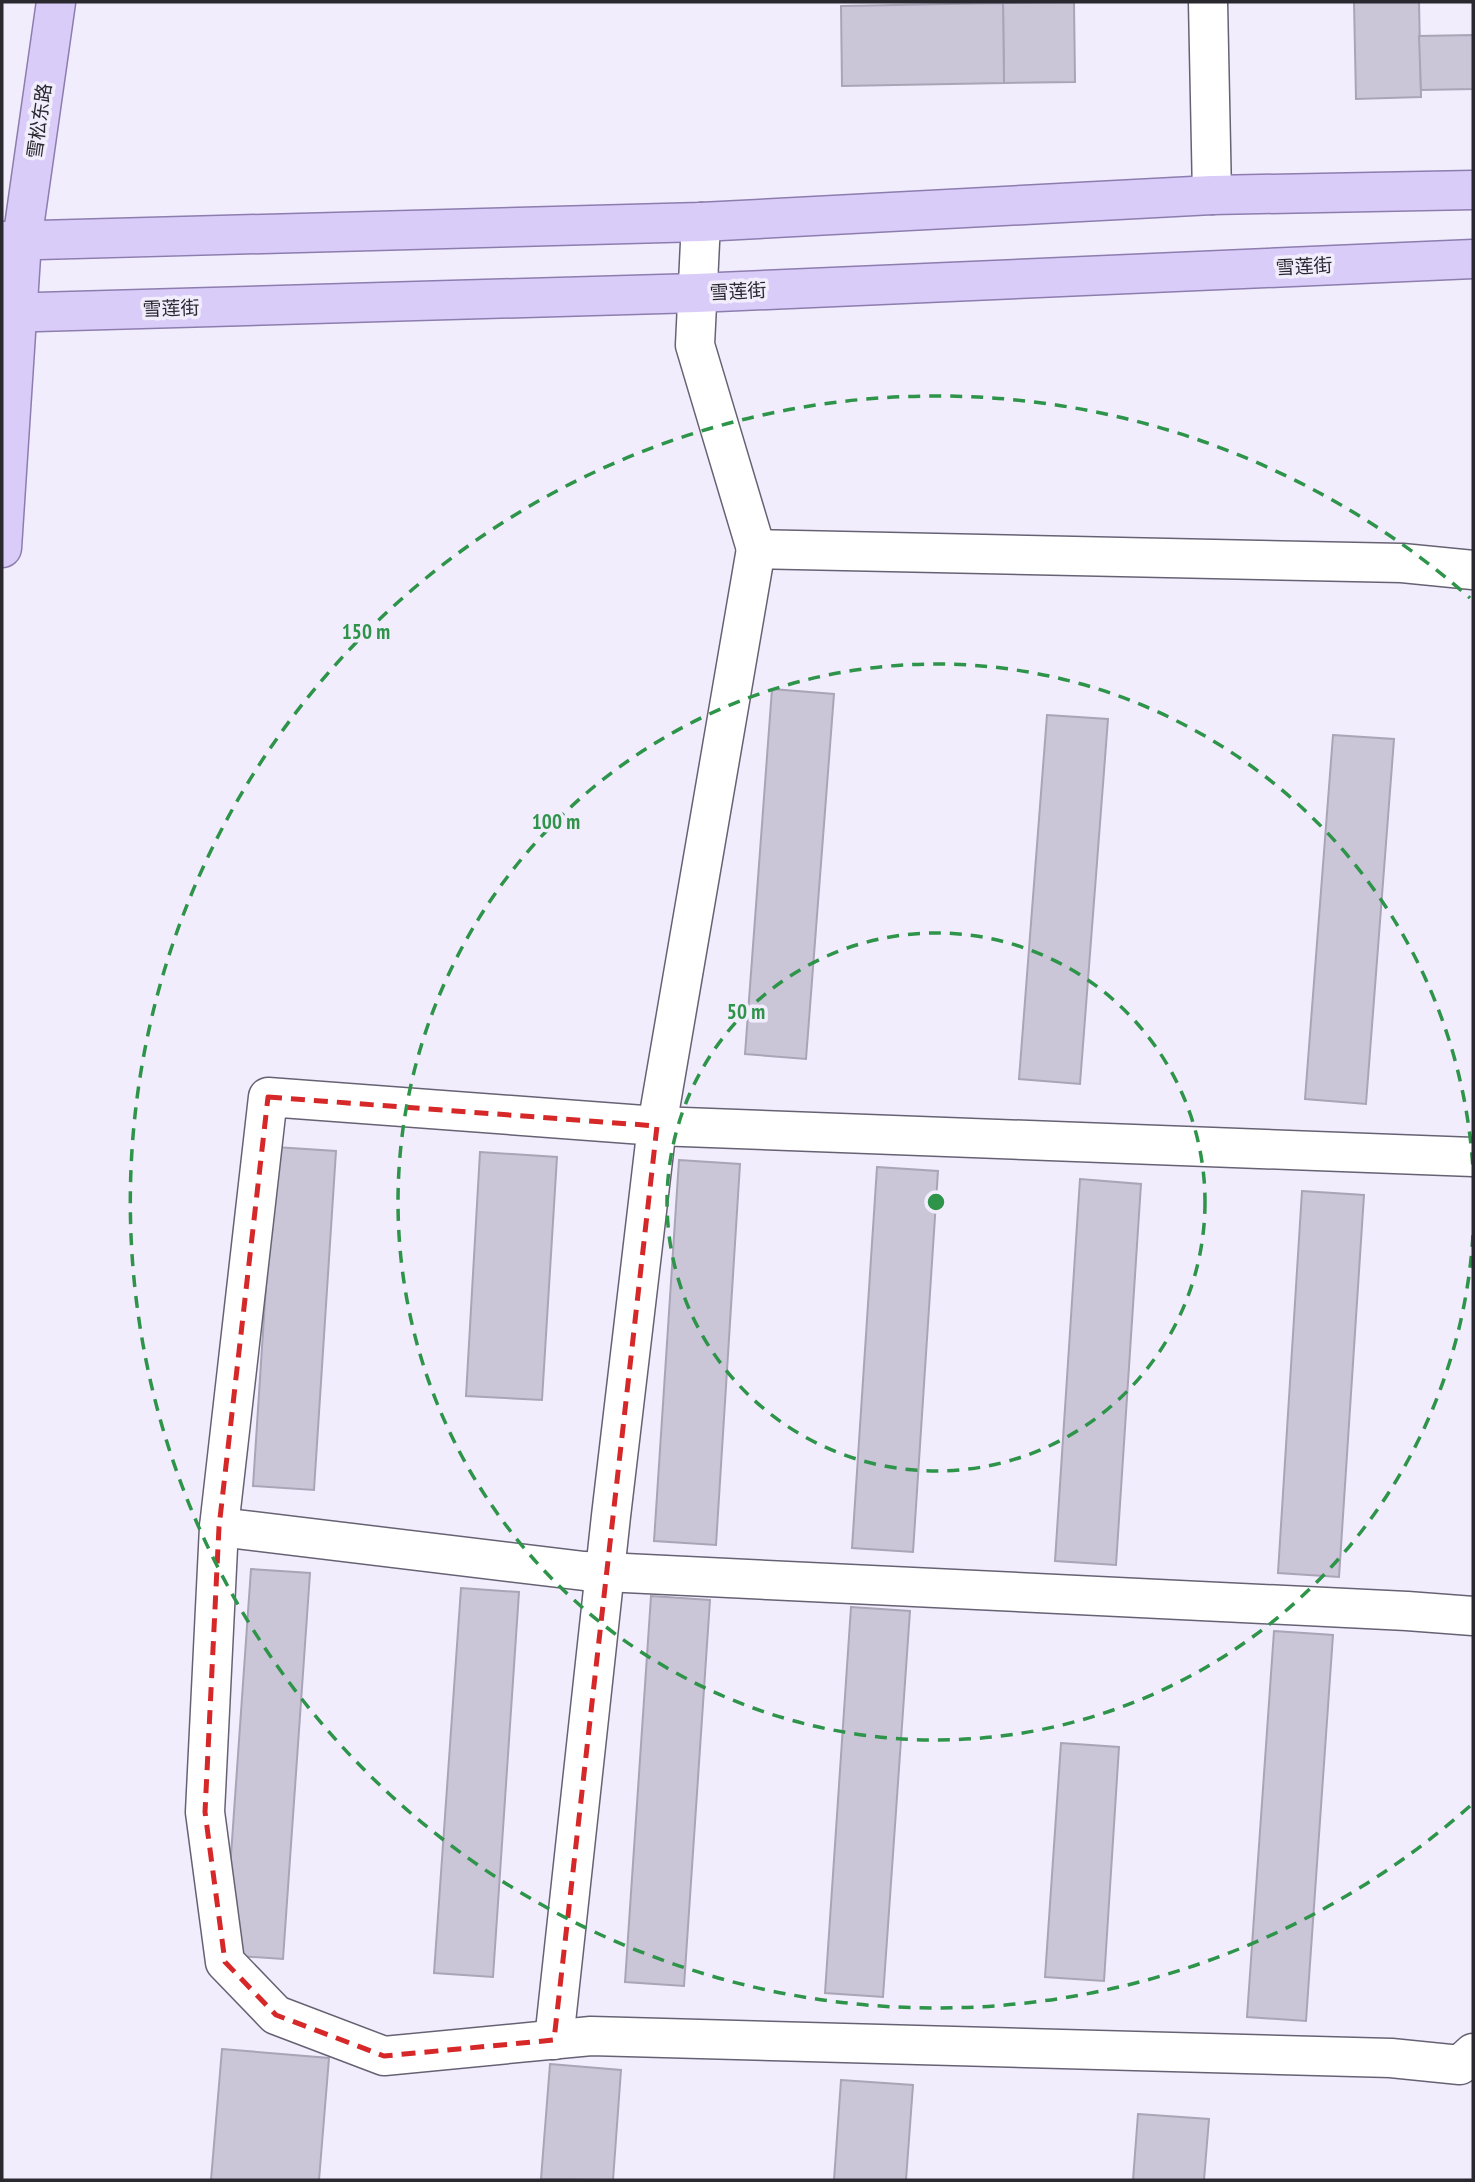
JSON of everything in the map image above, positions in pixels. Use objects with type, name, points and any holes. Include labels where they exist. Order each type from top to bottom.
[{"type":"main road","name":"雪松东路","points":[[2,548],[12,241],[56,2]]},
{"type":"main road","points":[[12,241],[701,222],[1212,195],[1473,190]]},
{"type":"main road","name":"雪莲街","points":[[10,313],[696,293],[1473,259]]},
{"type":"street","points":[[1208,2],[1212,195]]},
{"type":"street","points":[[554,2040],[657,1126],[756,549],[695,345],[701,222]]},
{"type":"street","points":[[756,549],[1402,563],[1473,570]]},
{"type":"street","points":[[1473,1157],[657,1126],[268,1097],[219,1527],[205,1812],[225,1962],[276,2015],[384,2056],[591,2036],[1378,2058],[1460,2065],[1473,2053]]},
{"type":"street","points":[[219,1527],[605,1572],[1473,1616]]},
{"type":"highlighted area","points":[[268,1097],[657,1126],[554,2040],[384,2056],[276,2015],[225,1962],[205,1812],[219,1527]]},
{"type":"building","points":[[1074,2],[1075,82],[1004,83],[1003,3]]},
{"type":"building","points":[[1354,2],[1419,2],[1421,97],[1356,99]]},
{"type":"building","points":[[1003,3],[1004,83],[842,86],[841,6]]},
{"type":"building","points":[[1473,35],[1473,89],[1421,90],[1419,36]]},
{"type":"building","points":[[772,689],[834,694],[806,1059],[745,1054]]},
{"type":"building","points":[[1047,715],[1108,719],[1080,1084],[1019,1079]]},
{"type":"building","points":[[1333,735],[1394,739],[1366,1104],[1305,1099]]},
{"type":"building","points":[[275,1147],[336,1151],[314,1490],[253,1486]]},
{"type":"building","points":[[480,1152],[557,1157],[542,1400],[466,1396]]},
{"type":"building","points":[[679,1160],[740,1164],[716,1545],[654,1541]]},
{"type":"building","points":[[877,1167],[938,1171],[913,1552],[852,1548]]},
{"type":"building","points":[[1080,1179],[1141,1184],[1116,1565],[1055,1561]]},
{"type":"building","points":[[1302,1191],[1364,1195],[1339,1577],[1278,1573]]},
{"type":"building","points":[[251,1569],[310,1573],[283,1959],[224,1955]]},
{"type":"building","points":[[461,1588],[519,1592],[493,1977],[434,1973]]},
{"type":"building","points":[[651,1596],[710,1600],[684,1986],[625,1982]]},
{"type":"building","points":[[851,1607],[910,1611],[883,1997],[825,1993]]},
{"type":"building","points":[[1274,1631],[1333,1635],[1306,2021],[1247,2017]]},
{"type":"building","points":[[1061,1743],[1119,1747],[1104,1981],[1045,1977]]},
{"type":"building","points":[[222,2049],[329,2058],[319,2180],[211,2180]]},
{"type":"building","points":[[550,2064],[621,2070],[613,2180],[541,2179]]},
{"type":"building","points":[[841,2080],[913,2085],[906,2180],[834,2180]]},
{"type":"building","points":[[1138,2114],[1209,2119],[1204,2180],[1133,2180]]}]
